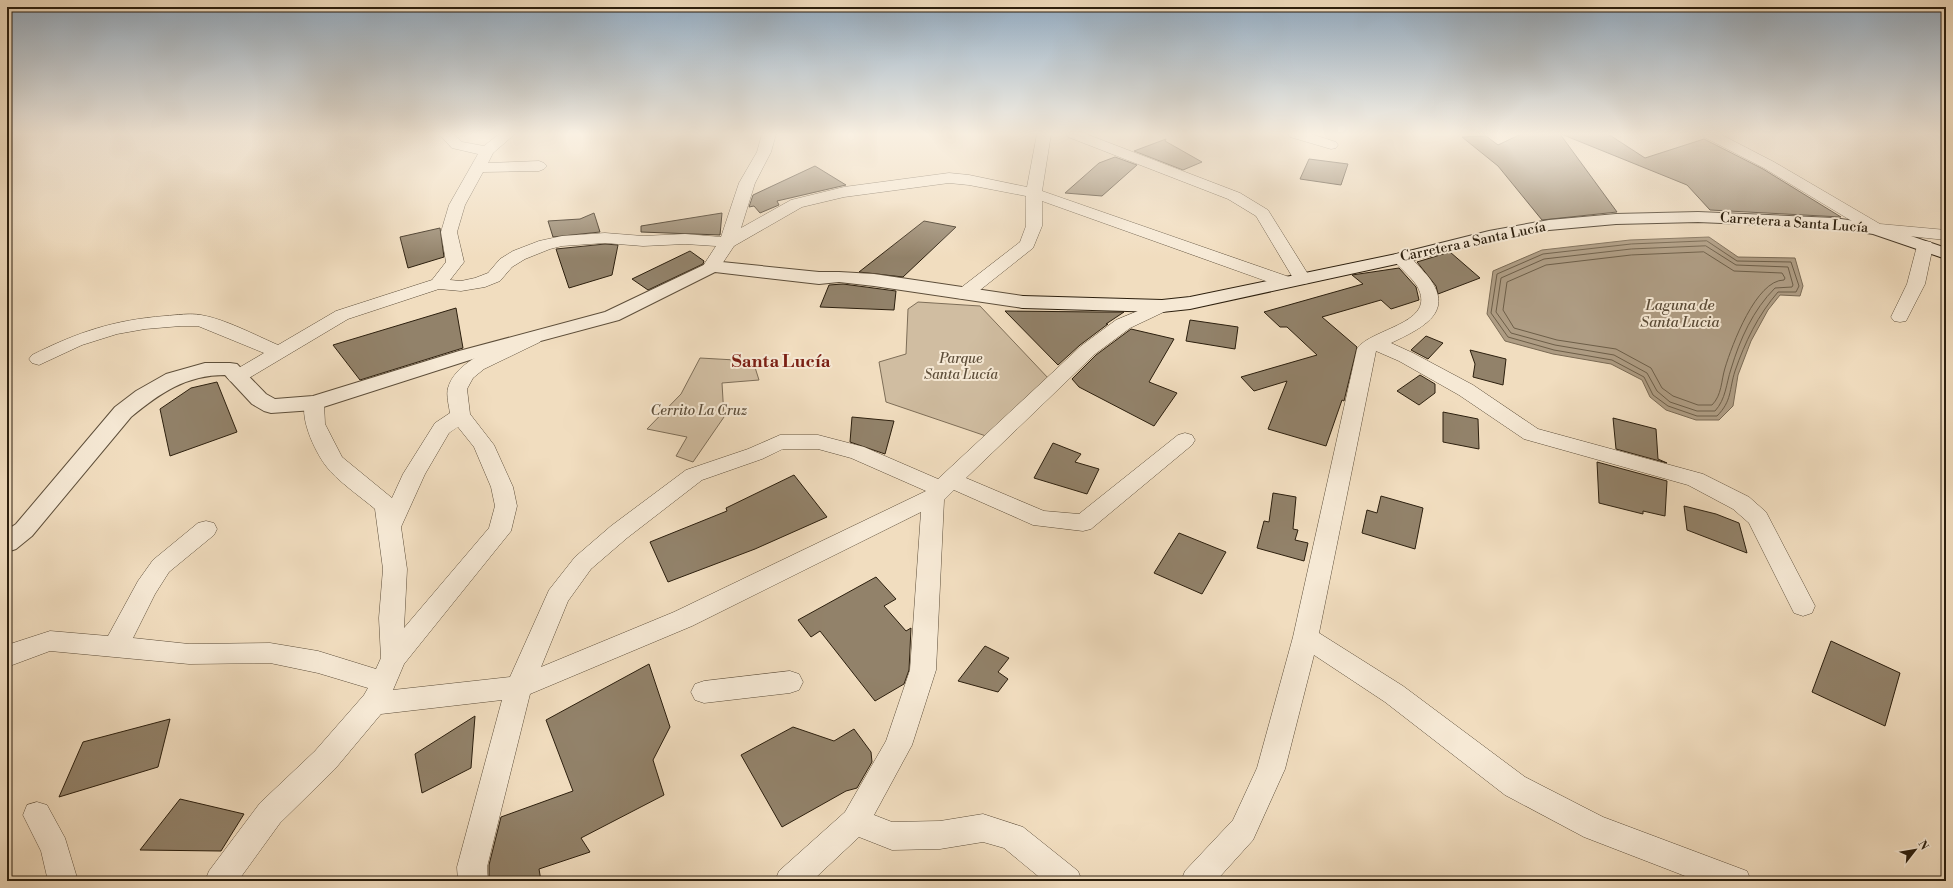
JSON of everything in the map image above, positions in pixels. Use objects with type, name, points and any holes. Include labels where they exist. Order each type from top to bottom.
[{"type":"street","points":[[438,284],[455,262],[449,232],[457,205],[473,175]]},
{"type":"street","points":[[728,242],[747,183],[751,175]]},
{"type":"street","points":[[964,294],[1027,244],[1034,226],[1034,193],[1037,175]]},
{"type":"street","points":[[1181,175],[1234,196],[1262,213],[1294,280]]},
{"type":"street","points":[[1786,175],[1876,229],[1946,235]]},
{"type":"street","points":[[7,542],[24,530],[123,412],[143,396],[173,379],[205,369],[230,369],[258,399],[271,406],[314,403],[459,357],[612,316],[712,266],[716,256],[728,242],[797,203],[844,192],[949,178],[969,180],[1034,193],[1294,280]]},
{"type":"street","name":"Carretera a Santa Lucía","points":[[712,266],[819,278],[839,277],[874,280],[1024,302],[1162,306],[1190,303],[1401,258],[1489,236],[1549,225],[1616,219],[1698,217],[1834,223],[1876,229],[1946,254]]},
{"type":"street","points":[[237,378],[278,352],[342,315],[438,284],[460,286],[479,283],[494,276],[506,263],[519,255],[545,245],[562,241],[605,238],[643,241],[685,239],[728,242]]},
{"type":"street","points":[[1900,317],[1916,284],[1925,246]]},
{"type":"street","points":[[1196,881],[1243,830],[1271,769],[1306,637],[1366,349],[1374,343],[1422,319],[1429,310],[1430,299],[1426,287],[1401,258]]},
{"type":"street","points":[[7,656],[50,641],[189,654],[270,653],[318,662],[378,693],[519,687],[683,619],[942,488],[1088,350],[1123,324],[1162,306]]},
{"type":"street","points":[[39,359],[75,341],[113,329],[145,323],[181,320],[200,320],[239,334],[278,352]]},
{"type":"street","points":[[220,881],[270,813],[325,760],[378,693],[394,658],[500,531],[506,506],[502,487],[483,445],[460,415],[457,389],[465,374],[476,365],[533,338]]},
{"type":"street","points":[[1374,343],[1406,357],[1466,390],[1531,434],[1581,450],[1695,479],[1741,503],[1758,518],[1803,606]]},
{"type":"street","points":[[314,403],[315,424],[334,462],[385,505],[390,527],[395,569],[391,618],[394,658]]},
{"type":"street","points":[[390,527],[414,474],[442,428],[460,415]]},
{"type":"street","points":[[473,881],[472,867],[519,687],[558,597],[583,563],[694,475],[755,454],[780,442],[818,442],[857,452],[942,488],[1041,519],[1083,523],[1185,440]]},
{"type":"street","points":[[790,881],[855,822],[898,746],[923,670],[942,488]]},
{"type":"street","points":[[116,646],[146,588],[161,566],[206,529]]},
{"type":"street","points":[[1306,637],[1394,694],[1515,786],[1594,827],[1736,881]]},
{"type":"street","points":[[704,692],[790,682]]},
{"type":"street","points":[[37,815],[55,848],[63,881]]},
{"type":"street","points":[[855,822],[892,836],[940,835],[983,828],[1013,837],[1068,881]]},
{"type":"green space","name":"Parque Santa Lucía","points":[[918,302],[980,306],[1049,379],[986,436],[886,402],[879,362],[906,354],[908,309]]},
{"type":"green space","name":"Cerrito La Cruz","points":[[700,358],[753,361],[759,380],[722,383],[724,417],[693,462],[676,456],[687,437],[647,429],[681,394]]},
{"type":"water","name":"Laguna de Santa Lucia","points":[[1709,237],[1738,257],[1795,258],[1803,286],[1800,296],[1780,295],[1768,310],[1751,341],[1738,375],[1733,406],[1719,420],[1696,420],[1666,410],[1650,397],[1642,380],[1611,364],[1553,354],[1505,341],[1487,314],[1493,271],[1542,250],[1630,240]]},
{"type":"building","points":[[795,175],[830,175],[846,185],[777,201],[779,205],[760,213],[754,206],[749,207],[753,195]]},
{"type":"building","points":[[1085,175],[1125,175],[1102,196],[1065,193]]},
{"type":"building","points":[[1302,175],[1344,175],[1341,185],[1300,179]]},
{"type":"building","points":[[1506,175],[1590,175],[1617,212],[1542,220]]},
{"type":"building","points":[[1663,175],[1773,175],[1841,217],[1710,210],[1687,185]]},
{"type":"building","points":[[594,213],[600,232],[553,237],[548,221],[580,219]]},
{"type":"building","points":[[722,213],[720,235],[641,232],[641,226]]},
{"type":"building","points":[[924,221],[956,227],[903,277],[859,272]]},
{"type":"building","points":[[440,228],[444,257],[408,268],[400,237]]},
{"type":"building","points":[[605,244],[618,245],[612,275],[569,288],[556,249]]},
{"type":"building","points":[[690,251],[704,261],[703,264],[648,290],[632,279]]},
{"type":"building","points":[[1450,252],[1480,278],[1438,294],[1436,286],[1417,262]]},
{"type":"building","points":[[1399,268],[1416,287],[1419,300],[1391,309],[1381,300],[1322,317],[1357,347],[1344,401],[1342,400],[1326,446],[1268,429],[1287,381],[1254,391],[1241,377],[1317,355],[1287,327],[1280,327],[1264,312],[1363,284],[1352,275]]},
{"type":"building","points":[[843,284],[896,291],[894,310],[820,307],[829,285]]},
{"type":"building","points":[[456,308],[463,348],[360,380],[333,345]]},
{"type":"building","points":[[1005,311],[1124,312],[1106,324],[1108,324],[1080,345],[1058,365]]},
{"type":"building","points":[[1190,320],[1238,327],[1235,349],[1186,341]]},
{"type":"building","points":[[1131,329],[1174,339],[1149,382],[1177,393],[1154,426],[1079,387],[1072,379],[1096,355]]},
{"type":"building","points":[[1426,336],[1443,343],[1428,359],[1411,350]]},
{"type":"building","points":[[1470,350],[1506,359],[1503,385],[1473,377],[1475,364]]},
{"type":"building","points":[[1420,375],[1435,384],[1435,393],[1419,405],[1397,391]]},
{"type":"building","points":[[217,382],[237,432],[170,456],[160,409],[191,388]]},
{"type":"building","points":[[1443,412],[1478,419],[1479,449],[1443,442]]},
{"type":"building","points":[[852,417],[894,421],[885,454],[850,442]]},
{"type":"building","points":[[1613,418],[1656,429],[1658,459],[1667,463],[1616,449]]},
{"type":"building","points":[[1053,443],[1081,454],[1075,462],[1099,469],[1087,494],[1034,478]]},
{"type":"building","points":[[1597,462],[1667,481],[1665,516],[1643,511],[1643,514],[1599,503]]},
{"type":"building","points":[[794,475],[827,517],[755,549],[668,582],[650,542],[727,511],[726,508]]},
{"type":"building","points":[[1273,493],[1296,497],[1293,529],[1298,530],[1295,540],[1308,543],[1304,561],[1257,548],[1264,521],[1269,522]]},
{"type":"building","points":[[1381,496],[1423,508],[1415,549],[1362,533],[1367,510],[1377,513]]},
{"type":"building","points":[[1684,506],[1716,514],[1739,523],[1747,553],[1687,530]]},
{"type":"building","points":[[1179,533],[1226,552],[1202,594],[1154,573]]},
{"type":"building","points":[[876,577],[896,599],[884,606],[906,631],[911,628],[909,670],[904,684],[875,701],[820,631],[811,637],[798,620]]},
{"type":"building","points":[[1831,641],[1900,673],[1885,726],[1812,692]]},
{"type":"building","points":[[985,646],[1009,658],[998,672],[1008,679],[998,692],[958,681]]},
{"type":"building","points":[[649,664],[670,727],[653,760],[664,795],[581,838],[590,852],[539,869],[541,881],[489,881],[489,865],[501,817],[573,791],[546,720]]},
{"type":"building","points":[[475,716],[471,768],[422,793],[415,754]]},
{"type":"building","points":[[170,719],[158,767],[59,797],[83,742]]},
{"type":"building","points":[[793,727],[834,741],[854,729],[871,752],[872,762],[857,788],[846,791],[782,827],[741,755]]},
{"type":"building","points":[[180,799],[244,814],[221,851],[140,850]]},
{"type":"district","name":"Santa Lucía","points":[[781,361]]}]
